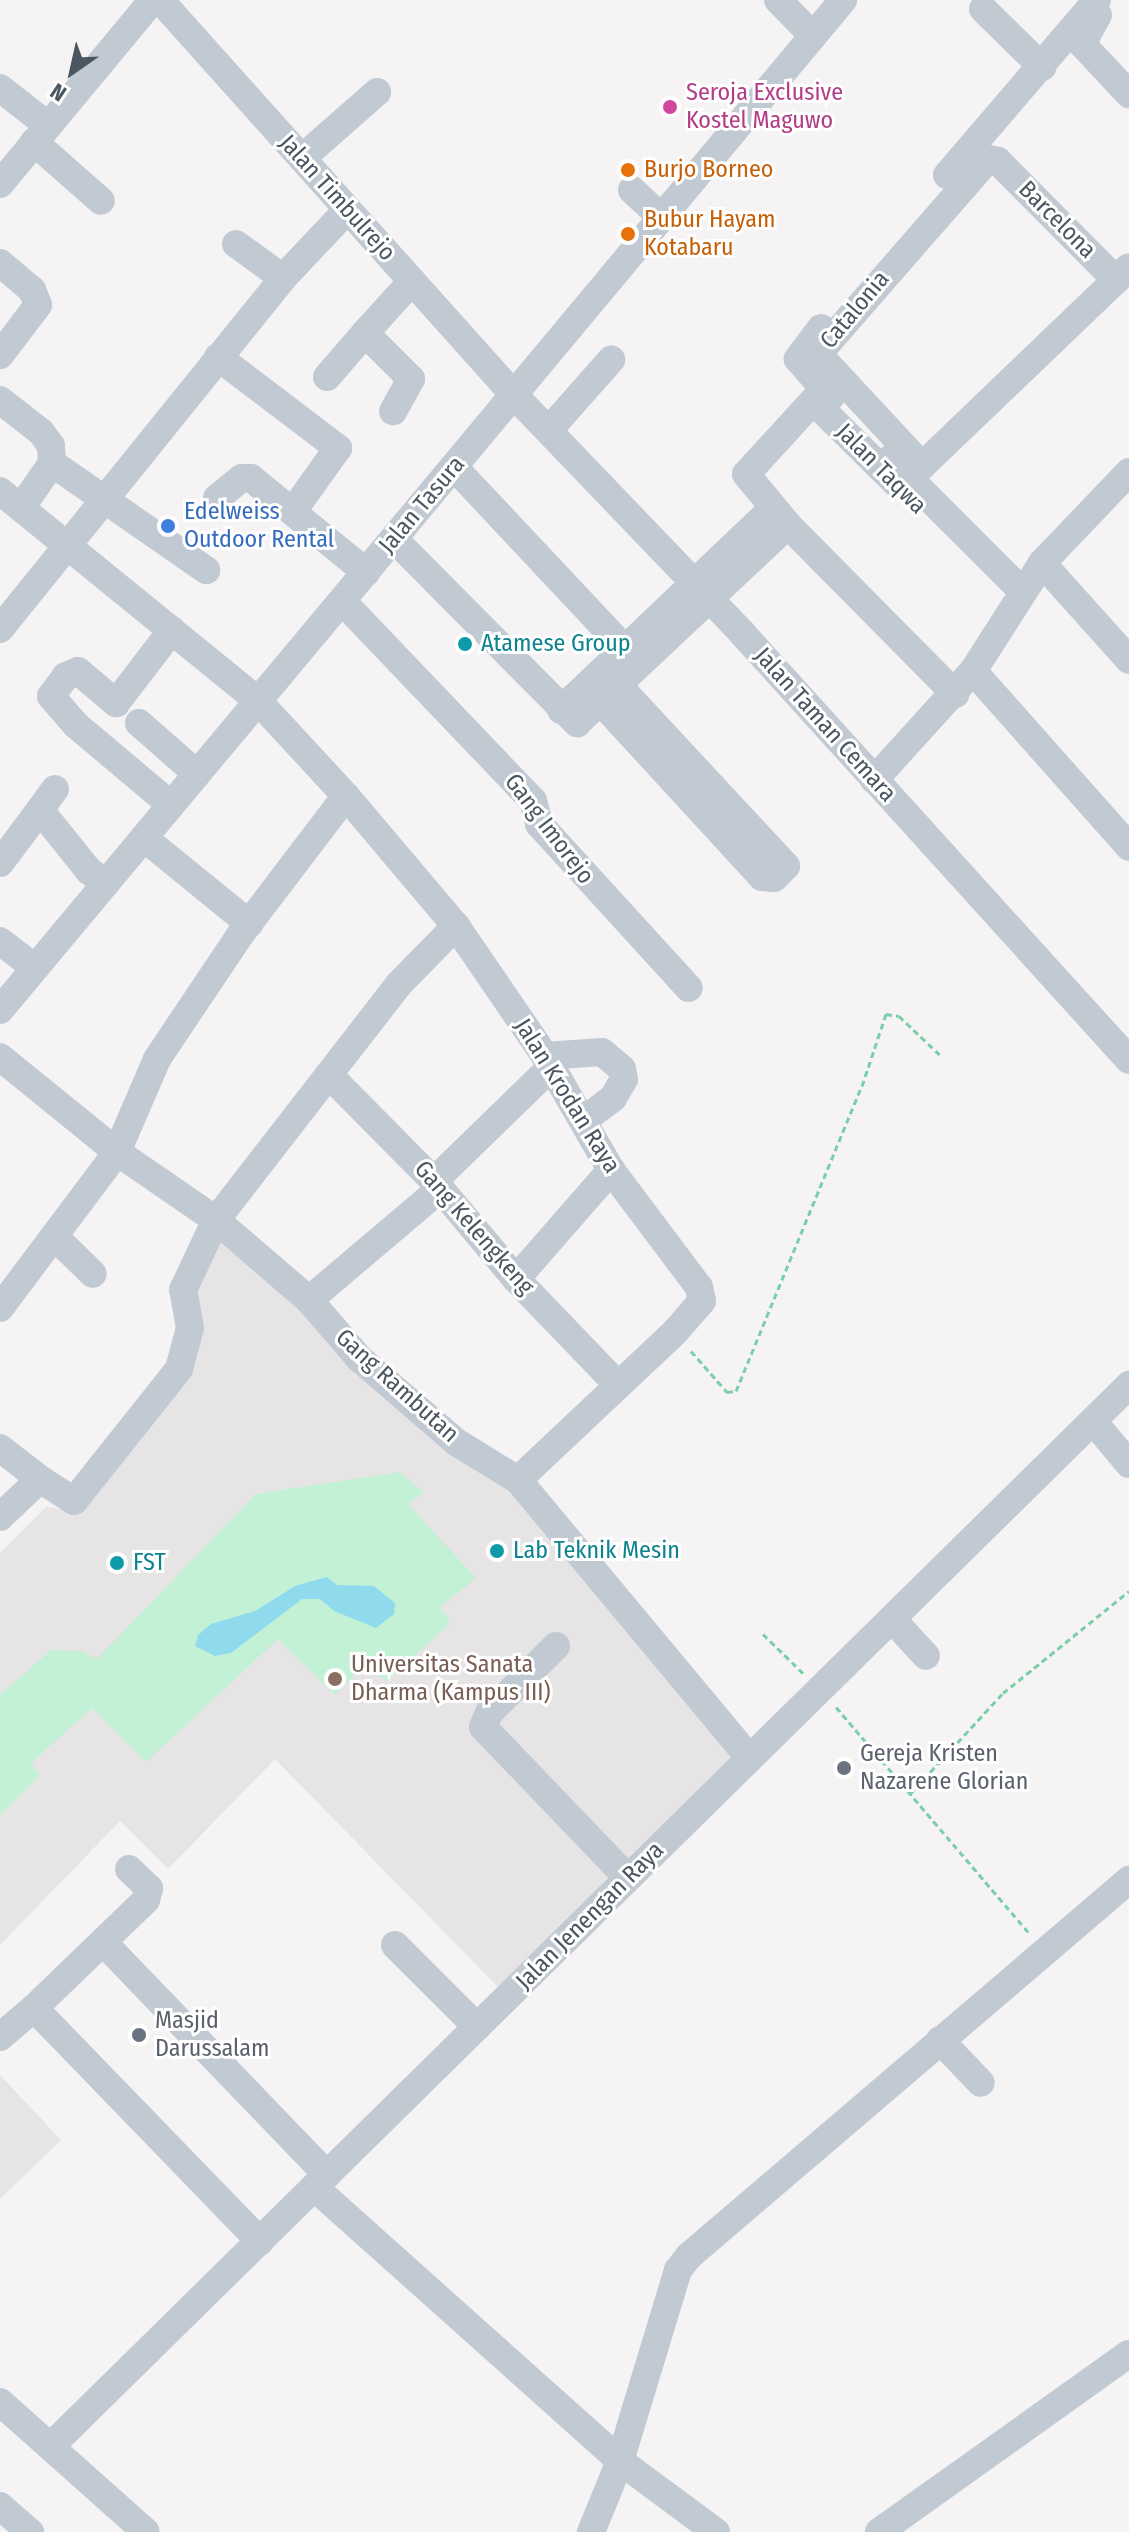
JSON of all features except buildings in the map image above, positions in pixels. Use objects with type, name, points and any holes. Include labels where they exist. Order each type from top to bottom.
[{"type":"street","points":[[3,173],[153,0]]},
{"type":"street","name":"Jalan Timbulrejo","points":[[160,0],[514,395]]},
{"type":"street","points":[[778,0],[813,36]]},
{"type":"street","name":"Jalan Tasura","points":[[0,1010],[843,0]]},
{"type":"street","points":[[1097,0],[798,359],[922,479],[1122,273]]},
{"type":"street","points":[[1112,0],[1082,44],[1129,94]]},
{"type":"street","points":[[983,9],[1042,67]]},
{"type":"street","points":[[0,88],[101,201]]},
{"type":"street","points":[[302,158],[377,92]]},
{"type":"street","name":"Catalonia","points":[[998,161],[988,159],[980,165],[818,354],[1020,598]]},
{"type":"street","name":"Barcelona","points":[[998,161],[1122,273]]},
{"type":"street","points":[[632,190],[662,218]]},
{"type":"street","points":[[0,629],[283,278],[347,210]]},
{"type":"street","points":[[236,244],[283,278]]},
{"type":"street","points":[[0,263],[32,290],[38,305],[0,355]]},
{"type":"street","points":[[327,377],[412,281]]},
{"type":"street","points":[[365,333],[411,379],[393,411]]},
{"type":"street","points":[[218,357],[338,448],[293,511]]},
{"type":"street","points":[[549,430],[611,360]]},
{"type":"street","name":"Jalan Taman Cemara","points":[[514,395],[702,592],[1129,1060]]},
{"type":"street","points":[[0,400],[41,432],[51,446],[52,463]]},
{"type":"street","name":"Jalan Taqwa","points":[[781,516],[747,478],[746,469],[813,401],[1020,598]]},
{"type":"street","points":[[52,463],[206,570]]},
{"type":"street","points":[[10,500],[52,463]]},
{"type":"street","points":[[454,467],[632,658]]},
{"type":"street","points":[[874,780],[973,671],[1042,563],[1129,472]]},
{"type":"street","points":[[217,498],[242,478],[251,478],[366,572]]},
{"type":"street","name":"Jalan Krodan Raya","points":[[10,500],[258,701],[346,796],[456,926],[584,1120],[611,1170],[702,1293],[702,1301],[675,1332],[616,1383],[518,1480]]},
{"type":"street","points":[[561,710],[632,658],[781,516],[955,694]]},
{"type":"street","points":[[394,539],[577,723],[611,695],[632,658]]},
{"type":"street","points":[[1042,563],[1129,660]]},
{"type":"street","name":"Gang Imorejo","points":[[342,601],[533,801],[539,824],[549,836],[689,988]]},
{"type":"street","points":[[171,805],[76,725],[51,696],[59,682],[78,671],[116,703],[172,630]]},
{"type":"street","points":[[973,671],[1129,847]]},
{"type":"street","points":[[611,695],[712,806]]},
{"type":"street","points":[[139,723],[197,774]]},
{"type":"street","points":[[0,1308],[117,1152],[157,1059],[250,924],[346,796]]},
{"type":"street","points":[[0,863],[48,800],[89,871],[106,883]]},
{"type":"street","points":[[144,838],[250,924]]},
{"type":"street","points":[[0,1448],[74,1501],[179,1369],[190,1328],[183,1290],[216,1220],[398,985],[456,926]]},
{"type":"street","points":[[0,941],[35,968]]},
{"type":"street","points":[[309,1300],[438,1184],[547,1062],[602,1052],[622,1069],[624,1079],[613,1098],[584,1120]]},
{"type":"street","name":"Gang Rambutan","points":[[0,1057],[117,1152],[216,1220],[309,1300],[360,1359],[456,1442],[518,1480],[750,1758]]},
{"type":"street","name":"Gang Kelengkeng","points":[[329,1075],[438,1184],[516,1279],[616,1383]]},
{"type":"street","points":[[516,1279],[611,1170]]},
{"type":"street","points":[[54,1236],[93,1274]]},
{"type":"street","name":"Jalan Jenengan Raya","points":[[51,2446],[1129,1385]]},
{"type":"street","points":[[1093,1421],[1129,1464]]},
{"type":"street","points":[[0,1517],[40,1479]]},
{"type":"street","points":[[892,1619],[926,1656]]},
{"type":"street","points":[[556,1646],[489,1713],[483,1727],[490,1740],[628,1878]]},
{"type":"street","points":[[0,2037],[34,2008],[148,1896],[149,1888],[129,1869]]},
{"type":"street","points":[[591,2532],[620,2461],[670,2289],[689,2256],[1129,1880]]},
{"type":"street","points":[[103,1942],[321,2181],[620,2461],[716,2532]]},
{"type":"street","points":[[395,1945],[477,2027]]},
{"type":"street","points":[[34,2008],[260,2241]]},
{"type":"street","points":[[940,2040],[981,2083]]},
{"type":"street","points":[[891,2530],[1129,2354]]},
{"type":"street","points":[[0,2402],[146,2532]]},
{"type":"street","points":[[0,2506],[30,2532]]},
{"type":"path","points":[[675,1332],[727,1392],[736,1391],[862,1086],[886,1014],[899,1016],[942,1057]]},
{"type":"path","points":[[910,1794],[1003,1693],[1129,1591]]},
{"type":"path","points":[[763,1634],[820,1689],[1045,1950]]},
{"type":"shaded area","name":"Universitas Sanata Dharma (Kampus III)","points":[[217,1230],[511,1488],[739,1757],[501,1990],[275,1759],[168,1869],[120,1821],[0,1945],[0,1553],[46,1507],[72,1511],[194,1355],[190,1295]]},
{"type":"shaded area","points":[[0,2075],[61,2140],[0,2199]]},
{"type":"green space","points":[[400,1472],[424,1493],[408,1504],[476,1578],[440,1607],[450,1623],[387,1681],[364,1665],[335,1695],[278,1639],[146,1762],[92,1708],[31,1763],[40,1775],[0,1815],[0,1695],[51,1650],[81,1651],[97,1659],[256,1494]]},
{"type":"water","points":[[327,1577],[337,1585],[374,1586],[395,1603],[394,1614],[376,1628],[334,1611],[320,1599],[302,1599],[231,1653],[215,1656],[195,1646],[198,1635],[211,1624],[255,1611],[295,1586]]},
{"type":"place","name":"Seroja Exclusive Kostel Maguwo","points":[[670,107]]},
{"type":"place","name":"Burjo Borneo","points":[[628,170]]},
{"type":"place","name":"Bubur Hayam Kotabaru","points":[[628,234]]},
{"type":"place","name":"Edelweiss Outdoor Rental","points":[[168,526]]},
{"type":"place","name":"Atamese Group","points":[[465,644]]},
{"type":"place","name":"Lab Teknik Mesin","points":[[497,1551]]},
{"type":"place","name":"FST","points":[[117,1563]]},
{"type":"place","name":"Universitas Sanata Dharma (Kampus III)","points":[[335,1679]]},
{"type":"place","name":"Gereja Kristen Nazarene Glorian","points":[[844,1768]]},
{"type":"place","name":"Masjid Darussalam","points":[[139,2035]]}]
